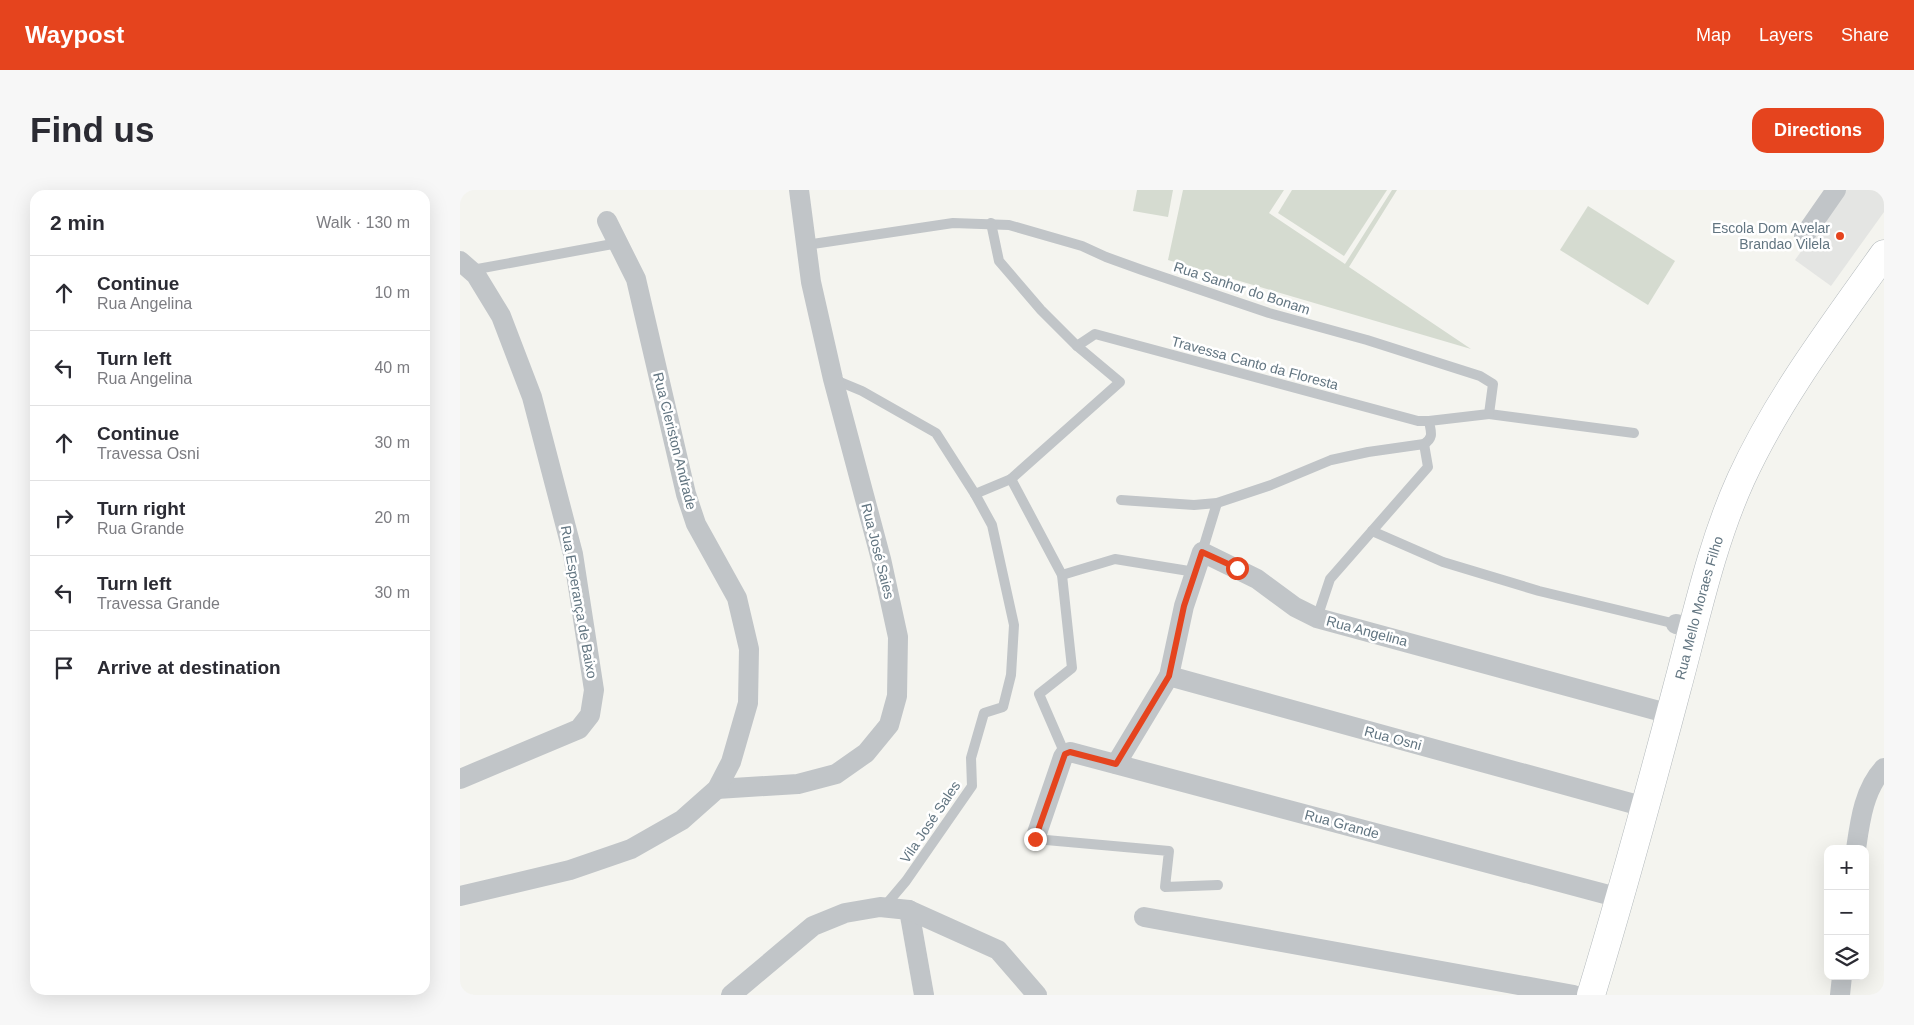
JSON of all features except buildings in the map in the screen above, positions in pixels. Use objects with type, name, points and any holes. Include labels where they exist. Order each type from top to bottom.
[{"type":"main road","name":"Rua Mello Moraes Filho","points":[[1591,995],[1620,898],[1670,714],[1685,626],[1741,479],[1768,428],[1798,378],[1884,254]]},
{"type":"street","name":"Rua José Saies","points":[[717,789],[798,784],[836,774],[866,752],[889,725],[897,696],[898,637],[881,559],[832,378],[811,282],[799,190]]},
{"type":"street","points":[[1804,236],[1836,190]]},
{"type":"street","name":"Rua Cleriston Andrade","points":[[460,896],[570,870],[631,849],[682,820],[717,789],[730,762],[748,703],[749,649],[737,598],[696,524],[686,494],[636,279],[606,221]]},
{"type":"street","name":"Rua Esperança de Baixo","points":[[460,779],[579,729],[590,715],[594,690],[573,554],[532,397],[501,316],[476,275],[465,266]]},
{"type":"street","points":[[1116,764],[1169,676],[1184,606],[1202,552]]},
{"type":"street","name":"Rua Angelina","points":[[1202,552],[1257,578],[1295,607],[1317,618],[1670,714]]},
{"type":"street","name":"Rua Osni","points":[[1169,676],[1645,807]]},
{"type":"street","name":"Rua Grande","points":[[1065,754],[1070,752],[1620,898]]},
{"type":"street","points":[[1035,839],[1065,754]]},
{"type":"street","points":[[1857,845],[1866,797],[1873,782],[1884,768]]},
{"type":"street","points":[[731,995],[813,926],[845,913],[884,908],[909,910],[998,950],[1037,995]]},
{"type":"street","points":[[909,910],[924,995]]},
{"type":"street","points":[[1144,917],[1574,995]]},
{"type":"street","points":[[1840,995],[1842,980]]},
{"type":"lane","name":"Rua Sanhor do Bonam","points":[[806,245],[953,223],[1009,225],[1082,246],[1142,270],[1269,313],[1367,340],[1480,376],[1493,384],[1489,414]]},
{"type":"lane","points":[[832,378],[862,391],[936,433],[975,494],[1011,479],[1120,382],[1076,346],[1041,310],[999,261],[991,223]]},
{"type":"lane","points":[[465,266],[618,243]]},
{"type":"lane","name":"Travessa Canto da Floresta","points":[[1076,346],[1095,334],[1418,421],[1489,414]]},
{"type":"lane","points":[[1489,414],[1634,433]]},
{"type":"lane","points":[[1120,500],[1194,505],[1217,503],[1271,485],[1331,460],[1368,452],[1424,444],[1432,436],[1429,421]]},
{"type":"lane","points":[[1317,618],[1330,579],[1428,467],[1424,444]]},
{"type":"lane","points":[[1011,479],[1062,575],[1072,668],[1039,694],[1065,754]]},
{"type":"lane","name":"Vila José Sales","points":[[884,908],[906,881],[972,786],[971,758],[984,714],[1003,707],[1011,675],[1014,625],[992,525],[975,494]]},
{"type":"lane","points":[[1202,552],[1217,503]]},
{"type":"lane","points":[[1372,530],[1443,562],[1540,591],[1685,626]]},
{"type":"lane","points":[[1062,575],[1115,559],[1195,572]]},
{"type":"lane","points":[[1035,839],[1170,851],[1165,887],[1218,885]]},
{"type":"shaded area","points":[[1137,190],[1173,190],[1168,217],[1133,211]]},
{"type":"shaded area","points":[[1183,190],[1284,190],[1269,213],[1345,264],[1392,190],[1397,190],[1349,267],[1471,349],[1168,260]]},
{"type":"shaded area","points":[[1292,190],[1387,190],[1344,256],[1278,213]]},
{"type":"shaded area","name":"Escola Dom Avelar Brandao Vilela","points":[[1845,190],[1884,190],[1884,212],[1831,286],[1795,260]]},
{"type":"shaded area","points":[[1588,206],[1675,261],[1648,305],[1560,250]]},
{"type":"place","name":"Escola Dom Avelar Brandao Vilela","points":[[1840,236]]},
{"type":"route","points":[[1035,839],[1065,754],[1070,752],[1116,764],[1169,676],[1184,606],[1202,552],[1237,568]]}]
